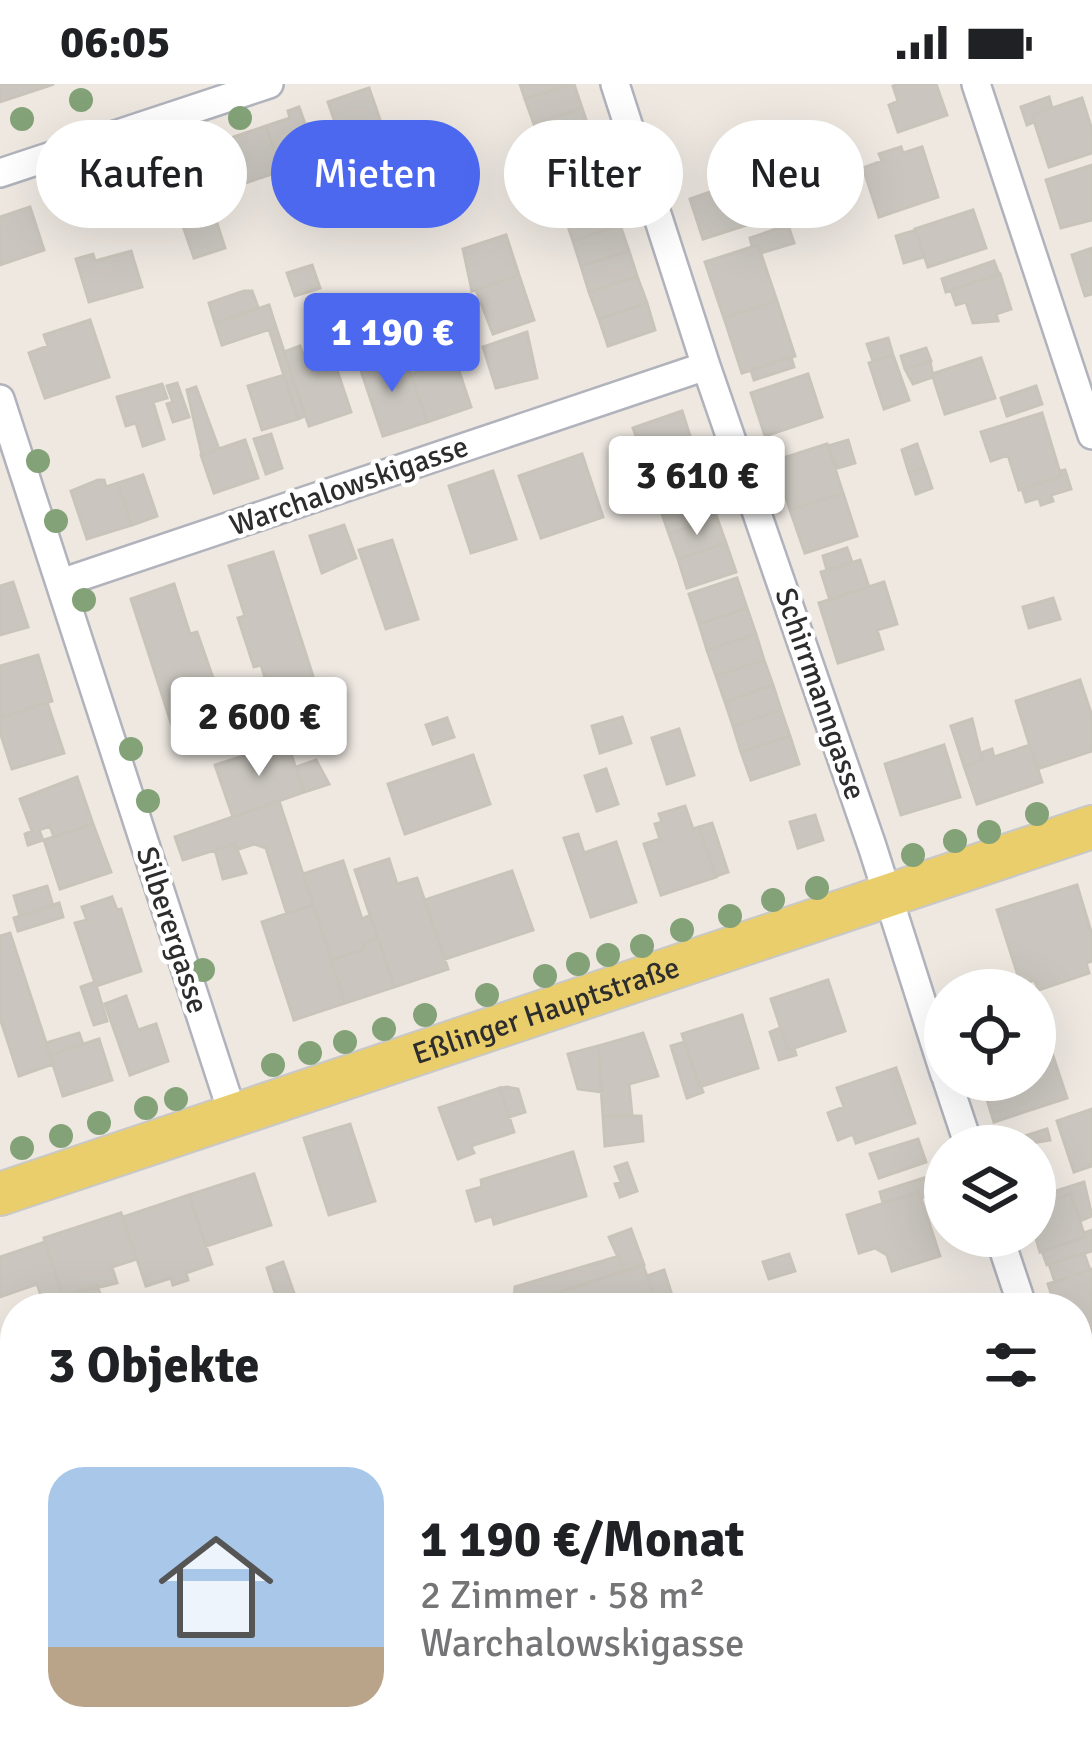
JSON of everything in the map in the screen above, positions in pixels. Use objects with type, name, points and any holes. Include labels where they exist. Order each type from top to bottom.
[{"type":"main road","name":"Eßlinger Hauptstraße","points":[[0,1194],[1092,827]]},
{"type":"street","points":[[0,173],[269,84]]},
{"type":"street","name":"Schirrmanngasse","points":[[615,84],[924,1012]]},
{"type":"street","points":[[976,84],[1092,435]]},
{"type":"street","name":"Warchalowskigasse","points":[[61,583],[706,366]]},
{"type":"street","name":"Silberergasse","points":[[0,399],[234,1118]]},
{"type":"street","points":[[1006,1257],[1017,1293]]},
{"type":"building","points":[[0,84],[54,84],[0,102]]},
{"type":"building","points":[[520,84],[571,84],[525,99]]},
{"type":"building","points":[[574,84],[582,108],[533,120],[525,99]]},
{"type":"building","points":[[936,84],[947,115],[898,132],[889,105],[898,101],[893,86]]},
{"type":"building","points":[[369,88],[380,120],[334,120],[328,102]]},
{"type":"building","points":[[1049,97],[1052,108],[1032,115],[1034,122],[1027,125],[1021,107]]},
{"type":"building","points":[[1082,98],[1092,130],[1092,153],[1049,167],[1032,115]]},
{"type":"building","points":[[299,107],[304,120],[284,120],[290,118],[288,111]]},
{"type":"building","points":[[582,108],[586,120],[546,120]]},
{"type":"building","points":[[266,126],[271,174],[247,182],[247,132]]},
{"type":"building","points":[[922,147],[938,197],[879,217],[864,168],[882,161],[879,154]]},
{"type":"building","points":[[1092,165],[1092,220],[1061,228],[1046,180]]},
{"type":"building","points":[[707,193],[707,228],[737,228],[703,239],[690,199]]},
{"type":"building","points":[[30,207],[44,250],[0,265],[0,217]]},
{"type":"building","points":[[973,210],[986,248],[928,267],[915,229]]},
{"type":"building","points":[[184,228],[219,228],[225,248],[194,258]]},
{"type":"building","points":[[569,228],[611,228],[573,241]]},
{"type":"building","points":[[621,228],[629,251],[581,266],[573,241]]},
{"type":"building","points":[[789,228],[794,243],[761,253],[750,238]]},
{"type":"building","points":[[916,230],[924,257],[904,263],[896,236]]},
{"type":"building","points":[[506,235],[519,275],[472,291],[463,249]]},
{"type":"building","points":[[758,245],[777,301],[724,318],[705,262]]},
{"type":"building","points":[[1092,248],[1092,294],[1085,296],[1072,255]]},
{"type":"building","points":[[131,251],[142,287],[89,302],[76,259],[93,254],[95,261]]},
{"type":"building","points":[[629,251],[637,276],[589,292],[581,266]]},
{"type":"building","points":[[994,261],[999,274],[946,292],[942,279]]},
{"type":"building","points":[[312,265],[320,288],[295,296],[287,273]]},
{"type":"building","points":[[1000,274],[1011,309],[996,314],[998,321],[973,323],[966,302],[956,305],[951,290]]},
{"type":"building","points":[[519,275],[534,320],[493,334],[476,290]]},
{"type":"building","points":[[637,276],[647,303],[599,319],[589,292]]},
{"type":"building","points":[[252,291],[258,307],[215,323],[209,303]]},
{"type":"building","points":[[777,301],[795,356],[742,373],[724,318]]},
{"type":"building","points":[[647,303],[655,330],[608,346],[599,319]]},
{"type":"building","points":[[269,305],[276,327],[222,345],[215,323]]},
{"type":"building","points":[[90,320],[109,377],[45,398],[29,353],[48,346],[44,335]]},
{"type":"building","points":[[276,327],[305,416],[298,419],[269,329]]},
{"type":"building","points":[[527,332],[537,378],[496,388],[483,347]]},
{"type":"building","points":[[888,338],[893,355],[873,361],[867,344]]},
{"type":"building","points":[[300,346],[304,357],[330,349],[351,412],[309,426],[284,352]]},
{"type":"building","points":[[926,348],[931,361],[905,369],[901,356]]},
{"type":"building","points":[[380,351],[387,372],[408,365],[427,422],[383,436],[357,359]]},
{"type":"building","points":[[893,355],[909,400],[884,409],[869,363]]},
{"type":"building","points":[[791,357],[794,367],[754,380],[751,370]]},
{"type":"building","points":[[981,358],[995,398],[945,414],[932,374]]},
{"type":"building","points":[[455,359],[471,407],[427,422],[411,374]]},
{"type":"building","points":[[930,361],[933,377],[913,384],[905,369]]},
{"type":"building","points":[[808,374],[822,417],[765,436],[751,393]]},
{"type":"building","points":[[284,375],[298,419],[262,430],[248,386]]},
{"type":"building","points":[[177,383],[189,417],[173,422],[167,386]]},
{"type":"building","points":[[162,384],[167,398],[153,402],[164,439],[143,446],[136,423],[126,426],[117,397]]},
{"type":"building","points":[[1036,386],[1042,404],[1007,416],[1001,398]]},
{"type":"building","points":[[196,387],[219,449],[202,455],[187,390]]},
{"type":"building","points":[[682,411],[691,439],[643,455],[633,428]]},
{"type":"building","points":[[1042,413],[1061,476],[1019,490],[1008,455],[991,461],[981,432]]},
{"type":"building","points":[[271,434],[282,468],[266,474],[254,439]]},
{"type":"building","points":[[691,439],[700,465],[651,481],[643,455]]},
{"type":"building","points":[[245,440],[258,478],[214,493],[201,455]]},
{"type":"building","points":[[848,440],[855,463],[838,468],[828,446]]},
{"type":"building","points":[[827,444],[843,493],[790,510],[774,461]]},
{"type":"building","points":[[917,444],[925,467],[909,473],[902,450]]},
{"type":"building","points":[[582,454],[603,517],[541,538],[519,476]]},
{"type":"building","points":[[700,465],[709,491],[660,508],[651,481]]},
{"type":"building","points":[[925,467],[932,488],[916,494],[909,473]]},
{"type":"building","points":[[1065,470],[1071,489],[1051,495],[1053,501],[1041,505],[1039,498],[1026,502],[1022,489],[1061,476],[1060,471]]},
{"type":"building","points":[[493,471],[516,539],[471,553],[449,486]]},
{"type":"building","points":[[143,475],[157,516],[132,525],[118,483]]},
{"type":"building","points":[[104,480],[106,487],[118,483],[132,525],[87,539],[71,491]]},
{"type":"building","points":[[709,491],[717,518],[669,534],[660,508]]},
{"type":"building","points":[[843,493],[857,536],[805,553],[790,510]]},
{"type":"building","points":[[717,518],[726,543],[678,559],[669,534]]},
{"type":"building","points":[[344,525],[356,558],[322,573],[310,536]]},
{"type":"building","points":[[392,540],[418,619],[386,629],[359,550]]},
{"type":"building","points":[[726,543],[736,572],[687,588],[678,559]]},
{"type":"building","points":[[847,548],[852,562],[827,570],[823,556]]},
{"type":"building","points":[[273,552],[320,698],[276,712],[261,665],[254,667],[238,618],[245,616],[229,566]]},
{"type":"building","points":[[860,560],[869,587],[830,600],[821,572]]},
{"type":"building","points":[[737,578],[747,608],[699,624],[689,594]]},
{"type":"building","points":[[13,582],[28,627],[0,635],[0,586]]},
{"type":"building","points":[[884,582],[897,624],[877,630],[883,649],[838,663],[819,603]]},
{"type":"building","points":[[174,584],[190,634],[197,632],[214,681],[207,684],[222,730],[178,744],[131,599]]},
{"type":"building","points":[[1053,598],[1060,619],[1029,628],[1023,607]]},
{"type":"building","points":[[747,608],[756,634],[707,650],[699,624]]},
{"type":"building","points":[[756,634],[764,660],[716,676],[707,650]]},
{"type":"building","points":[[38,655],[52,701],[0,718],[0,666]]},
{"type":"building","points":[[764,660],[773,685],[725,702],[716,676]]},
{"type":"building","points":[[1080,680],[1092,716],[1092,751],[1037,769],[1016,701]]},
{"type":"building","points":[[773,685],[781,710],[733,726],[725,702]]},
{"type":"building","points":[[47,702],[64,753],[12,769],[0,718]]},
{"type":"building","points":[[781,710],[790,736],[741,752],[733,726]]},
{"type":"building","points":[[622,717],[631,743],[600,753],[592,726]]},
{"type":"building","points":[[447,718],[454,737],[433,744],[426,725]]},
{"type":"building","points":[[972,719],[982,760],[964,766],[951,726]]},
{"type":"building","points":[[679,729],[694,775],[667,784],[652,738]]},
{"type":"building","points":[[790,736],[799,764],[751,780],[741,752]]},
{"type":"building","points":[[287,742],[304,792],[233,817],[215,765]]},
{"type":"building","points":[[944,745],[960,797],[901,815],[885,764]]},
{"type":"building","points":[[1030,745],[1042,782],[977,804],[964,766],[982,760],[983,752],[992,749],[994,757]]},
{"type":"building","points":[[473,755],[490,804],[405,834],[388,784]]},
{"type":"building","points":[[316,760],[329,784],[304,792],[296,767]]},
{"type":"building","points":[[606,769],[618,804],[597,811],[585,776]]},
{"type":"building","points":[[77,777],[93,824],[54,837],[50,826],[39,830],[43,840],[28,845],[25,834],[32,831],[20,799]]},
{"type":"building","points":[[279,801],[313,905],[287,914],[266,848],[254,844],[236,850],[235,844],[183,860],[175,837]]},
{"type":"building","points":[[685,806],[693,829],[699,827],[716,877],[661,895],[644,844],[660,839],[655,824],[662,822],[659,814]]},
{"type":"building","points":[[815,815],[823,840],[798,848],[790,822]]},
{"type":"building","points":[[712,823],[728,872],[716,876],[699,827]]},
{"type":"building","points":[[93,824],[111,872],[60,889],[44,840]]},
{"type":"building","points":[[578,834],[584,853],[616,842],[636,902],[591,917],[564,838]]},
{"type":"building","points":[[235,844],[246,873],[223,879],[215,850]]},
{"type":"building","points":[[389,859],[397,884],[417,878],[448,969],[394,987],[355,870]]},
{"type":"building","points":[[343,861],[362,919],[370,915],[378,938],[363,943],[365,949],[331,960],[303,874]]},
{"type":"building","points":[[512,871],[533,930],[445,959],[425,900]]},
{"type":"building","points":[[1077,885],[1092,935],[1092,961],[1086,963],[1089,973],[1056,984],[1056,969],[1016,969],[997,910]]},
{"type":"building","points":[[47,886],[53,906],[20,916],[14,896]]},
{"type":"building","points":[[112,897],[117,910],[121,909],[141,971],[96,986],[75,923],[87,920],[82,907]]},
{"type":"building","points":[[59,903],[63,917],[18,931],[14,918]]},
{"type":"building","points":[[313,905],[345,1003],[294,1020],[262,922]]},
{"type":"building","points":[[10,933],[53,1064],[19,1076],[0,1018],[0,936]]},
{"type":"building","points":[[378,938],[394,987],[345,1003],[331,960],[365,949],[363,943]]},
{"type":"building","points":[[828,980],[845,1031],[788,1050],[771,999]]},
{"type":"building","points":[[95,982],[107,1021],[94,1025],[81,987]]},
{"type":"building","points":[[126,996],[138,1030],[156,1024],[168,1061],[130,1075],[105,1004]]},
{"type":"building","points":[[742,1015],[758,1068],[699,1087],[682,1034]]},
{"type":"building","points":[[780,1028],[788,1050],[794,1048],[796,1055],[779,1060],[770,1032]]},
{"type":"building","points":[[79,1033],[83,1044],[50,1055],[46,1043]]},
{"type":"building","points":[[643,1033],[658,1076],[629,1084],[632,1115],[603,1116],[598,1046]]},
{"type":"building","points":[[99,1039],[112,1080],[63,1096],[50,1055]]},
{"type":"building","points":[[684,1042],[703,1092],[687,1098],[671,1046]]},
{"type":"building","points":[[598,1046],[602,1092],[578,1089],[568,1054]]},
{"type":"building","points":[[1056,1065],[1067,1098],[994,1122],[988,1101],[1056,1101]]},
{"type":"building","points":[[896,1068],[915,1123],[856,1143],[853,1134],[838,1140],[828,1113],[844,1107],[837,1088]]},
{"type":"building","points":[[500,1088],[518,1089],[525,1112],[509,1117]]},
{"type":"building","points":[[500,1088],[514,1132],[471,1146],[474,1153],[458,1159],[439,1108]]},
{"type":"building","points":[[1092,1109],[1092,1166],[1074,1172],[1057,1121]]},
{"type":"building","points":[[603,1116],[641,1116],[643,1141],[605,1146]]},
{"type":"building","points":[[350,1124],[375,1201],[329,1215],[304,1138]]},
{"type":"building","points":[[918,1139],[924,1163],[879,1178],[870,1154]]},
{"type":"building","points":[[573,1152],[586,1196],[494,1224],[492,1216],[476,1221],[467,1191],[482,1187],[481,1180]]},
{"type":"building","points":[[627,1163],[637,1191],[620,1197],[615,1167]]},
{"type":"building","points":[[254,1174],[271,1225],[206,1246],[189,1195]]},
{"type":"building","points":[[924,1178],[921,1198],[919,1192],[883,1203],[880,1192]]},
{"type":"building","points":[[1084,1182],[1092,1216],[1080,1221],[1071,1194],[1056,1199],[1056,1191]]},
{"type":"building","points":[[919,1192],[924,1207],[924,1257],[937,1257],[892,1271],[887,1255],[875,1248],[859,1253],[847,1215]]},
{"type":"building","points":[[1071,1194],[1085,1237],[1056,1247],[1056,1199]]},
{"type":"building","points":[[189,1195],[212,1264],[186,1273],[188,1280],[173,1285],[171,1278],[146,1286],[123,1217]]},
{"type":"building","points":[[121,1213],[137,1259],[112,1267],[117,1283],[62,1293],[44,1238]]},
{"type":"building","points":[[631,1229],[644,1265],[624,1271],[609,1237]]},
{"type":"building","points":[[1092,1230],[1092,1251],[1047,1265],[1044,1257],[1056,1257],[1056,1246],[1085,1237]]},
{"type":"building","points":[[45,1242],[62,1293],[40,1293],[37,1284],[0,1293],[0,1257]]},
{"type":"building","points":[[1084,1253],[1090,1270],[1055,1282],[1049,1264]]},
{"type":"building","points":[[789,1254],[795,1271],[769,1279],[763,1262]]},
{"type":"building","points":[[619,1256],[624,1271],[555,1293],[515,1293],[515,1287]]},
{"type":"building","points":[[283,1262],[294,1293],[275,1293],[267,1268]]},
{"type":"building","points":[[643,1265],[653,1293],[559,1293]]},
{"type":"building","points":[[1092,1269],[1092,1293],[1051,1293],[1048,1284]]},
{"type":"building","points":[[664,1270],[671,1292],[652,1293],[647,1276]]},
{"type":"building","points":[[97,1285],[100,1293],[72,1293]]}]
